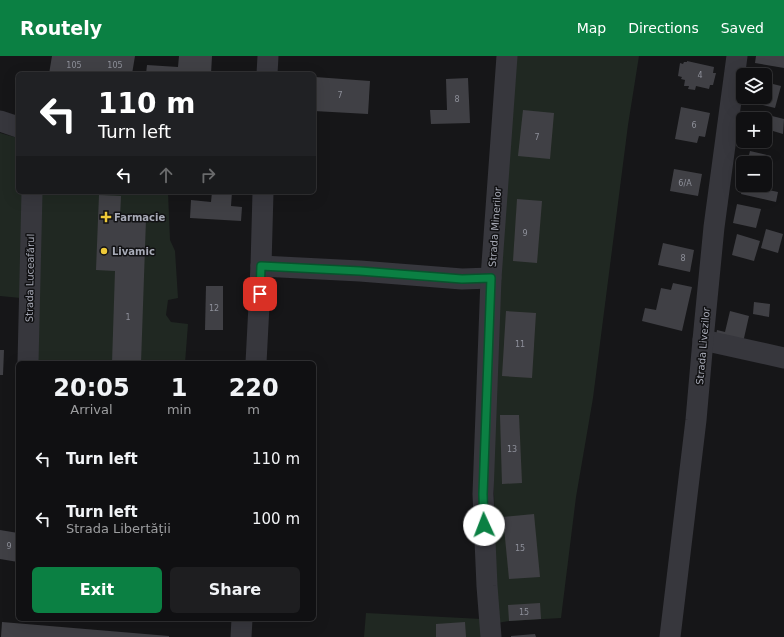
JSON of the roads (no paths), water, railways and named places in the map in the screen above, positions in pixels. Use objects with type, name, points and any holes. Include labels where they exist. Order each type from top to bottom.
[{"type":"street","points":[[267,72],[268,56]]},
{"type":"street","name":"Strada Minerilor","points":[[491,637],[483,494],[491,278],[507,56]]},
{"type":"street","name":"Strada Livezilor","points":[[670,637],[696,420],[702,340],[714,227],[738,56]]},
{"type":"street","points":[[0,121],[16,126]]},
{"type":"street","name":"Strada Luceafărul","points":[[28,361],[32,194]]},
{"type":"street","points":[[256,361],[263,194]]},
{"type":"street","points":[[261,266],[360,271],[462,279],[491,278]]},
{"type":"street","points":[[702,340],[784,358]]},
{"type":"street","points":[[241,637],[242,621]]},
{"type":"place","name":"Farmacie","points":[[106,217]]},
{"type":"place","name":"Livamic","points":[[104,251]]}]
